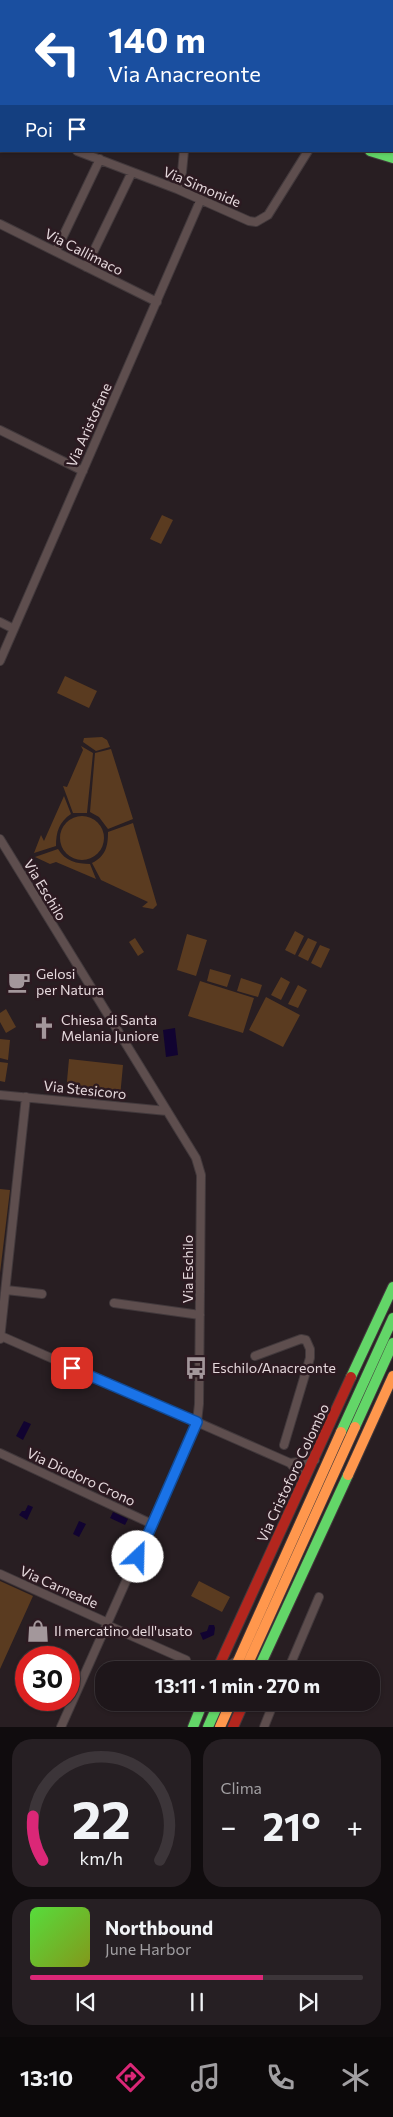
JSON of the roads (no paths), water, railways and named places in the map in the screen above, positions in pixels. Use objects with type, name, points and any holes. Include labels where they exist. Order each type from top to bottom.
[{"type":"street","name":"Via Simonide","points":[[81,152],[96,156],[177,189],[249,221],[262,220],[268,215],[307,152]]},
{"type":"street","points":[[177,189],[182,172],[184,152]]},
{"type":"street","points":[[373,152],[393,158]]},
{"type":"street","points":[[56,251],[96,156]]},
{"type":"street","points":[[86,267],[132,172]]},
{"type":"street","name":"Via Aristofane","points":[[0,662],[201,199]]},
{"type":"street","name":"Via Callimaco","points":[[0,224],[157,302]]},
{"type":"street","points":[[0,430],[83,471]]},
{"type":"street","points":[[0,622],[14,629]]},
{"type":"street","name":"Via Eschilo","points":[[0,839],[196,1158],[200,1172],[199,1401],[197,1422],[61,1727]]},
{"type":"street","name":"Via Stesicoro","points":[[0,1095],[167,1111]]},
{"type":"street","points":[[26,1097],[0,1338],[290,1463],[305,1480]]},
{"type":"street","name":"Via Cristoforo Colombo","points":[[221,1661],[393,1288]]},
{"type":"street","points":[[6,1290],[42,1294]]},
{"type":"street","points":[[114,1303],[200,1315]]},
{"type":"street","name":"Via Cristoforo Colombo","points":[[245,1661],[393,1318]]},
{"type":"street","points":[[255,1356],[297,1340],[306,1340],[310,1349],[307,1375],[284,1445]]},
{"type":"street","name":"Via Cristoforo Colombo","points":[[245,1661],[393,1343]]},
{"type":"street","points":[[262,1661],[393,1376]]},
{"type":"street","name":"Via Diodoro Crono","points":[[0,1453],[152,1524]]},
{"type":"street","points":[[290,1463],[315,1460]]},
{"type":"street","name":"Via Carneade","points":[[0,1574],[186,1660]]},
{"type":"street","points":[[292,1661],[319,1597]]},
{"type":"street","points":[[247,1661],[267,1649]]},
{"type":"street","points":[[193,1727],[199,1711]]},
{"type":"street","points":[[208,1727],[216,1711]]},
{"type":"street","points":[[220,1727],[226,1711]]},
{"type":"street","points":[[233,1727],[240,1711]]},
{"type":"street","points":[[264,1727],[270,1711]]},
{"type":"place","name":"Gelosi per Natura","points":[[19,982]]},
{"type":"place","name":"Chiesa di Santa Melania Juniore","points":[[44,1028]]},
{"type":"place","name":"Eschilo/Anacreonte","points":[[196,1368]]},
{"type":"place","name":"Il mercatino dell'usato","points":[[38,1631]]}]
